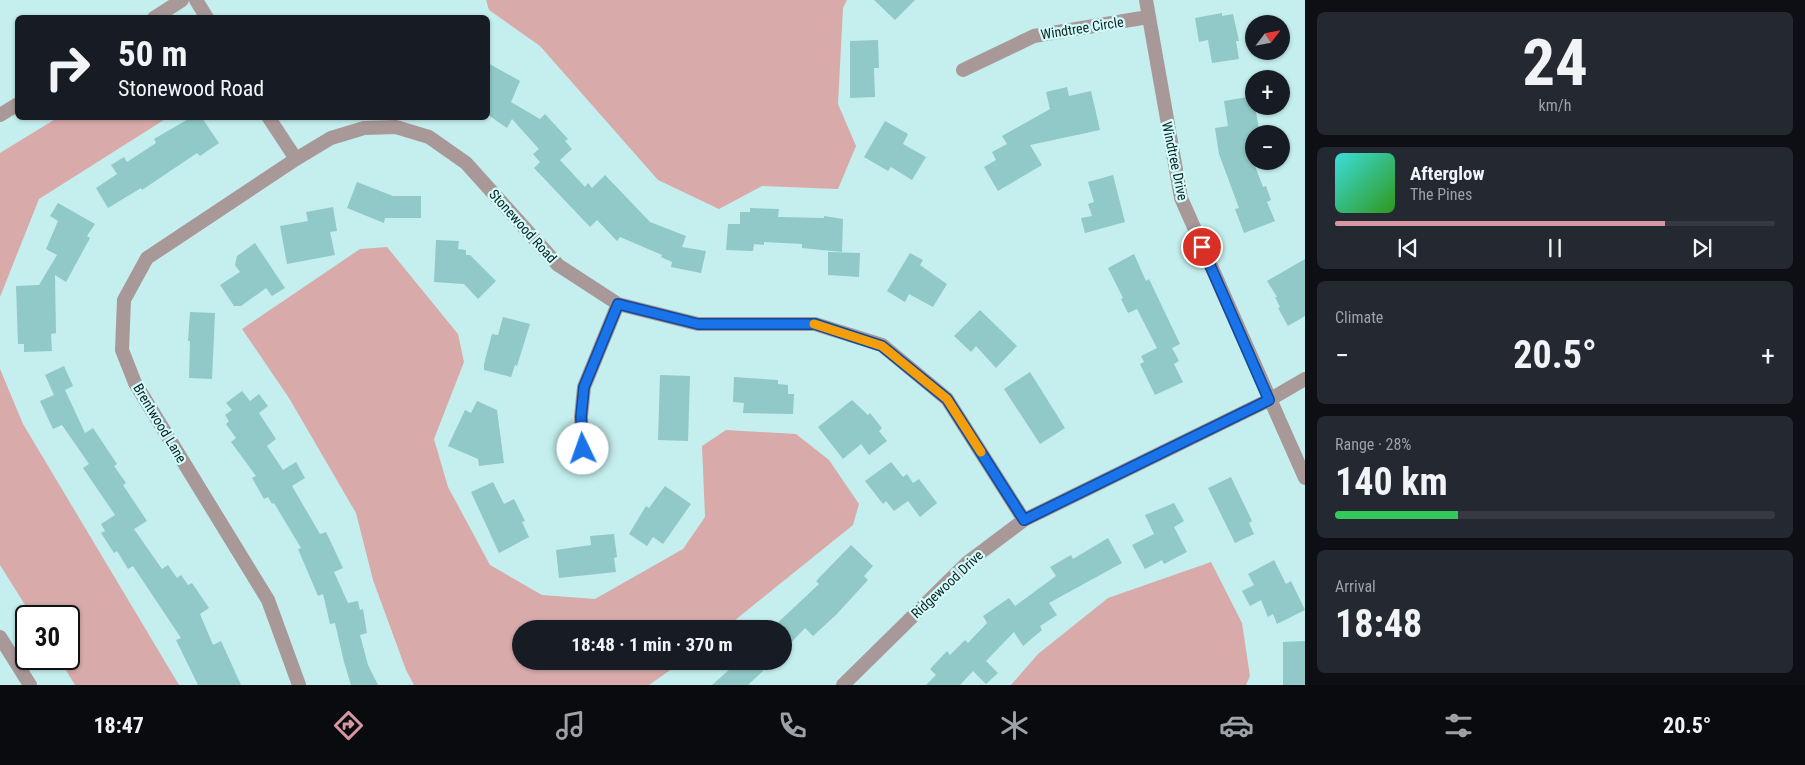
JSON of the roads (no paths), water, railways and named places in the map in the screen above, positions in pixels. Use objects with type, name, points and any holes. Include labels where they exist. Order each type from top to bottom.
[{"type":"street","points":[[159,15],[182,0]]},
{"type":"street","points":[[196,0],[205,15]]},
{"type":"street","name":"Windtree Drive","points":[[1146,0],[1181,198],[1305,478]]},
{"type":"street","name":"Windtree Circle","points":[[962,70],[1034,36],[1148,17]]},
{"type":"street","points":[[0,115],[15,106]]},
{"type":"street","points":[[270,120],[296,159]]},
{"type":"street","name":"Stonewood Road","points":[[296,159],[331,138],[364,128],[396,127],[429,137],[466,163],[558,265],[618,304],[698,324],[815,324],[882,346],[947,399],[1024,520]]},
{"type":"street","name":"Brentwood Lane","points":[[296,159],[147,258],[124,300],[122,350],[135,383],[268,600],[299,685]]},
{"type":"street","points":[[583,449],[581,417],[584,387],[618,304]]},
{"type":"street","name":"Ridgewood Drive","points":[[843,685],[968,562],[1024,520],[1269,400],[1305,380]]},
{"type":"street","points":[[0,637],[30,685]]}]
